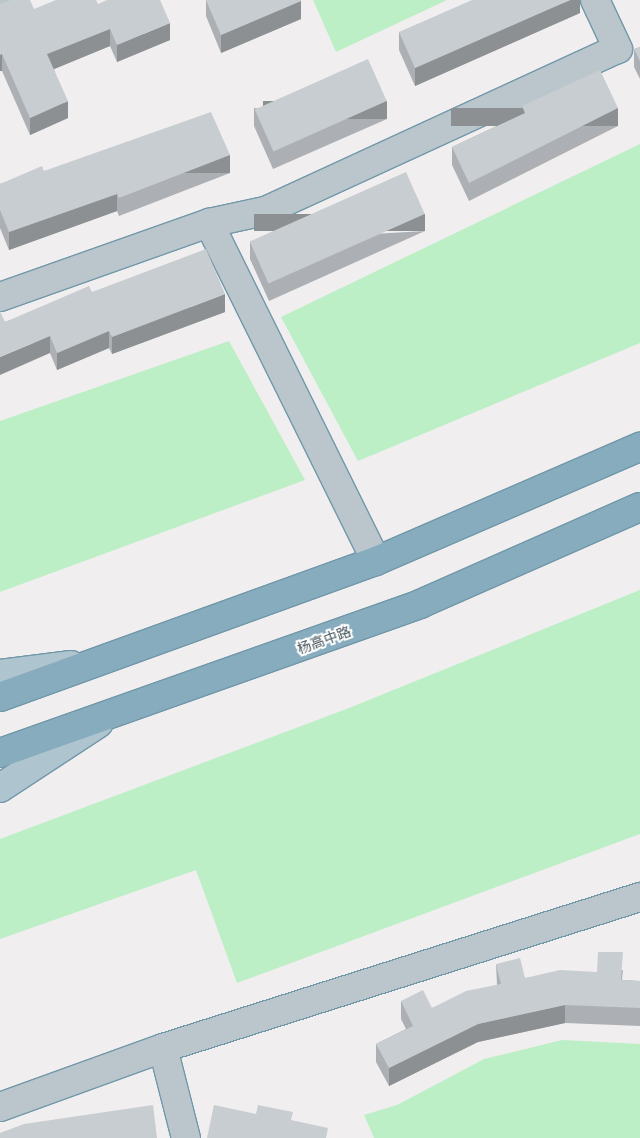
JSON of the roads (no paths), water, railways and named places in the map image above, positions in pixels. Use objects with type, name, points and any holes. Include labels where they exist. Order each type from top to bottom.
[{"type":"highway","points":[[0,698],[108,661],[376,562],[640,447]]},
{"type":"highway","name":"杨高中路","points":[[0,752],[114,714],[420,604],[640,507]]},
{"type":"main road","points":[[0,674],[108,661]]},
{"type":"main road","points":[[0,788],[114,714]]},
{"type":"lane","points":[[0,2],[8,0]]},
{"type":"lane","points":[[0,297],[208,223],[265,211],[618,49],[595,0]]},
{"type":"lane","points":[[208,223],[376,562]]},
{"type":"lane","points":[[0,1107],[163,1048],[640,897]]},
{"type":"lane","points":[[163,1048],[186,1138]]}]
